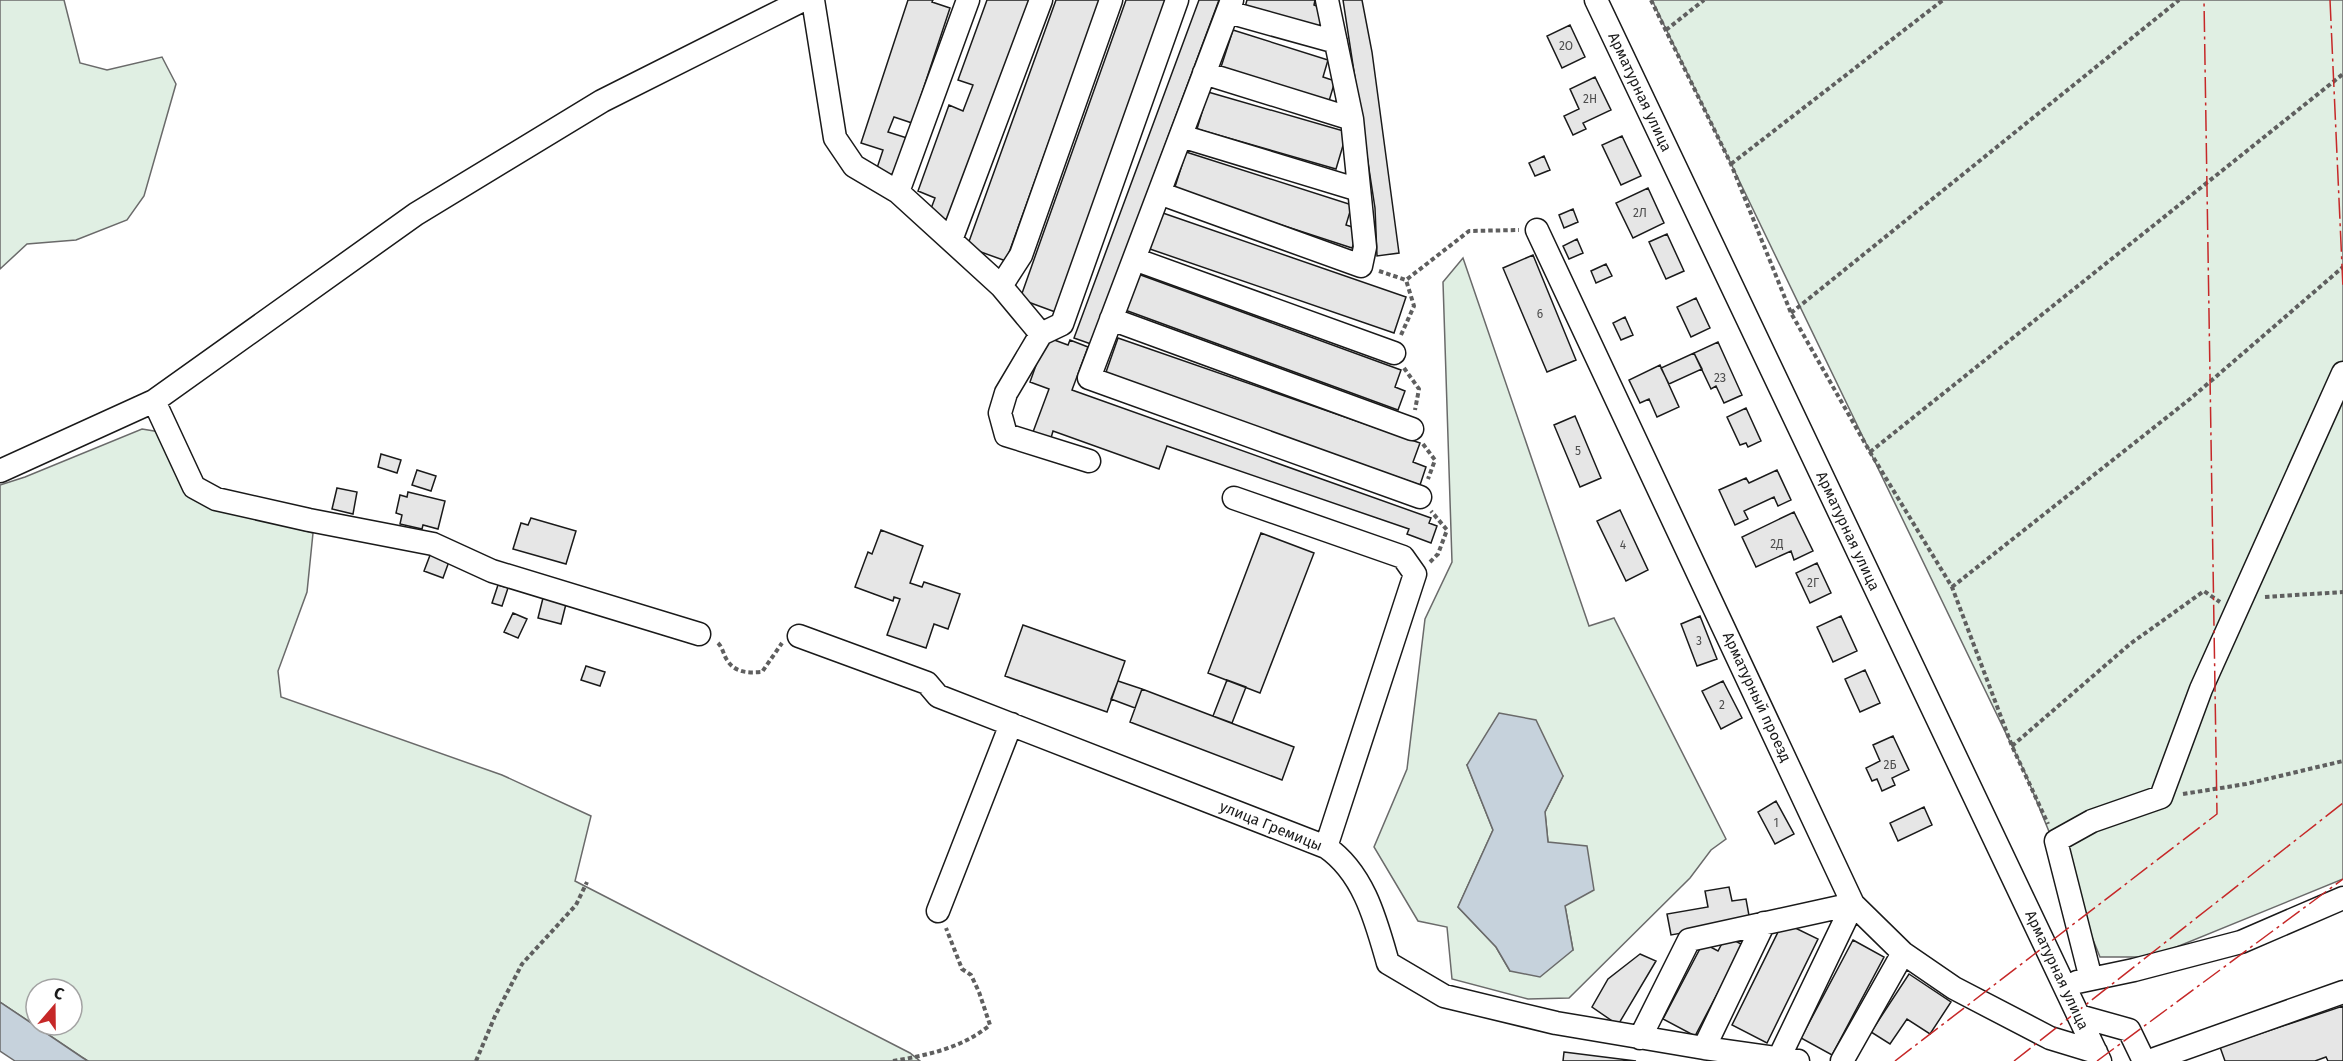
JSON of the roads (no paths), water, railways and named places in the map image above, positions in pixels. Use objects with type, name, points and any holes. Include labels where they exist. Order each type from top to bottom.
[{"type":"street","points":[[0,471],[154,401],[416,214],[602,101],[803,0]]},
{"type":"street","points":[[813,0],[835,138],[855,166],[898,192],[1002,286],[1041,334]]},
{"type":"street","points":[[898,192],[968,0]]},
{"type":"street","points":[[951,240],[1041,0]]},
{"type":"street","points":[[1002,286],[1021,255],[1111,0]]},
{"type":"street","points":[[1089,461],[1005,435],[1000,413],[1006,393],[1041,334],[1062,324],[1177,0]]},
{"type":"street","points":[[1159,193],[1361,266],[1365,247],[1352,119],[1328,0]]},
{"type":"street","name":"Арматурная улица","points":[[1596,0],[2098,1057]]},
{"type":"street","points":[[1336,42],[1230,6],[1089,378],[1420,497]]},
{"type":"street","points":[[1204,73],[1352,119]]},
{"type":"street","points":[[1181,136],[1359,190]]},
{"type":"street","name":"Арматурный проезд","points":[[1536,230],[1698,570],[1853,904],[1903,953],[1954,988],[2050,1038],[2098,1057]]},
{"type":"street","points":[[1134,259],[1394,353]]},
{"type":"street","points":[[1111,319],[1412,429]]},
{"type":"street","points":[[2091,979],[2056,841],[2092,821],[2161,797],[2201,689],[2343,373]]},
{"type":"street","points":[[154,401],[194,487],[216,499],[433,544],[492,571],[699,634]]},
{"type":"street","points":[[1234,498],[1403,557],[1415,574],[1326,847]]},
{"type":"street","name":"улица Гремицы","points":[[799,636],[927,684],[938,696],[1326,847],[1341,857],[1359,883],[1375,918],[1388,963],[1444,996],[1556,1023],[1788,1060]]},
{"type":"street","points":[[938,911],[1011,724]]},
{"type":"street","points":[[2064,985],[2134,970],[2241,942],[2343,898]]},
{"type":"street","points":[[1640,1038],[1689,940],[1853,904]]},
{"type":"street","points":[[1788,1060],[1853,904]]},
{"type":"street","points":[[1704,1048],[1764,923]]},
{"type":"street","points":[[1842,1061],[1903,953]]},
{"type":"street","points":[[2149,1061],[2343,992]]},
{"type":"street","points":[[2079,1016],[2129,1030],[2144,1061]]}]
